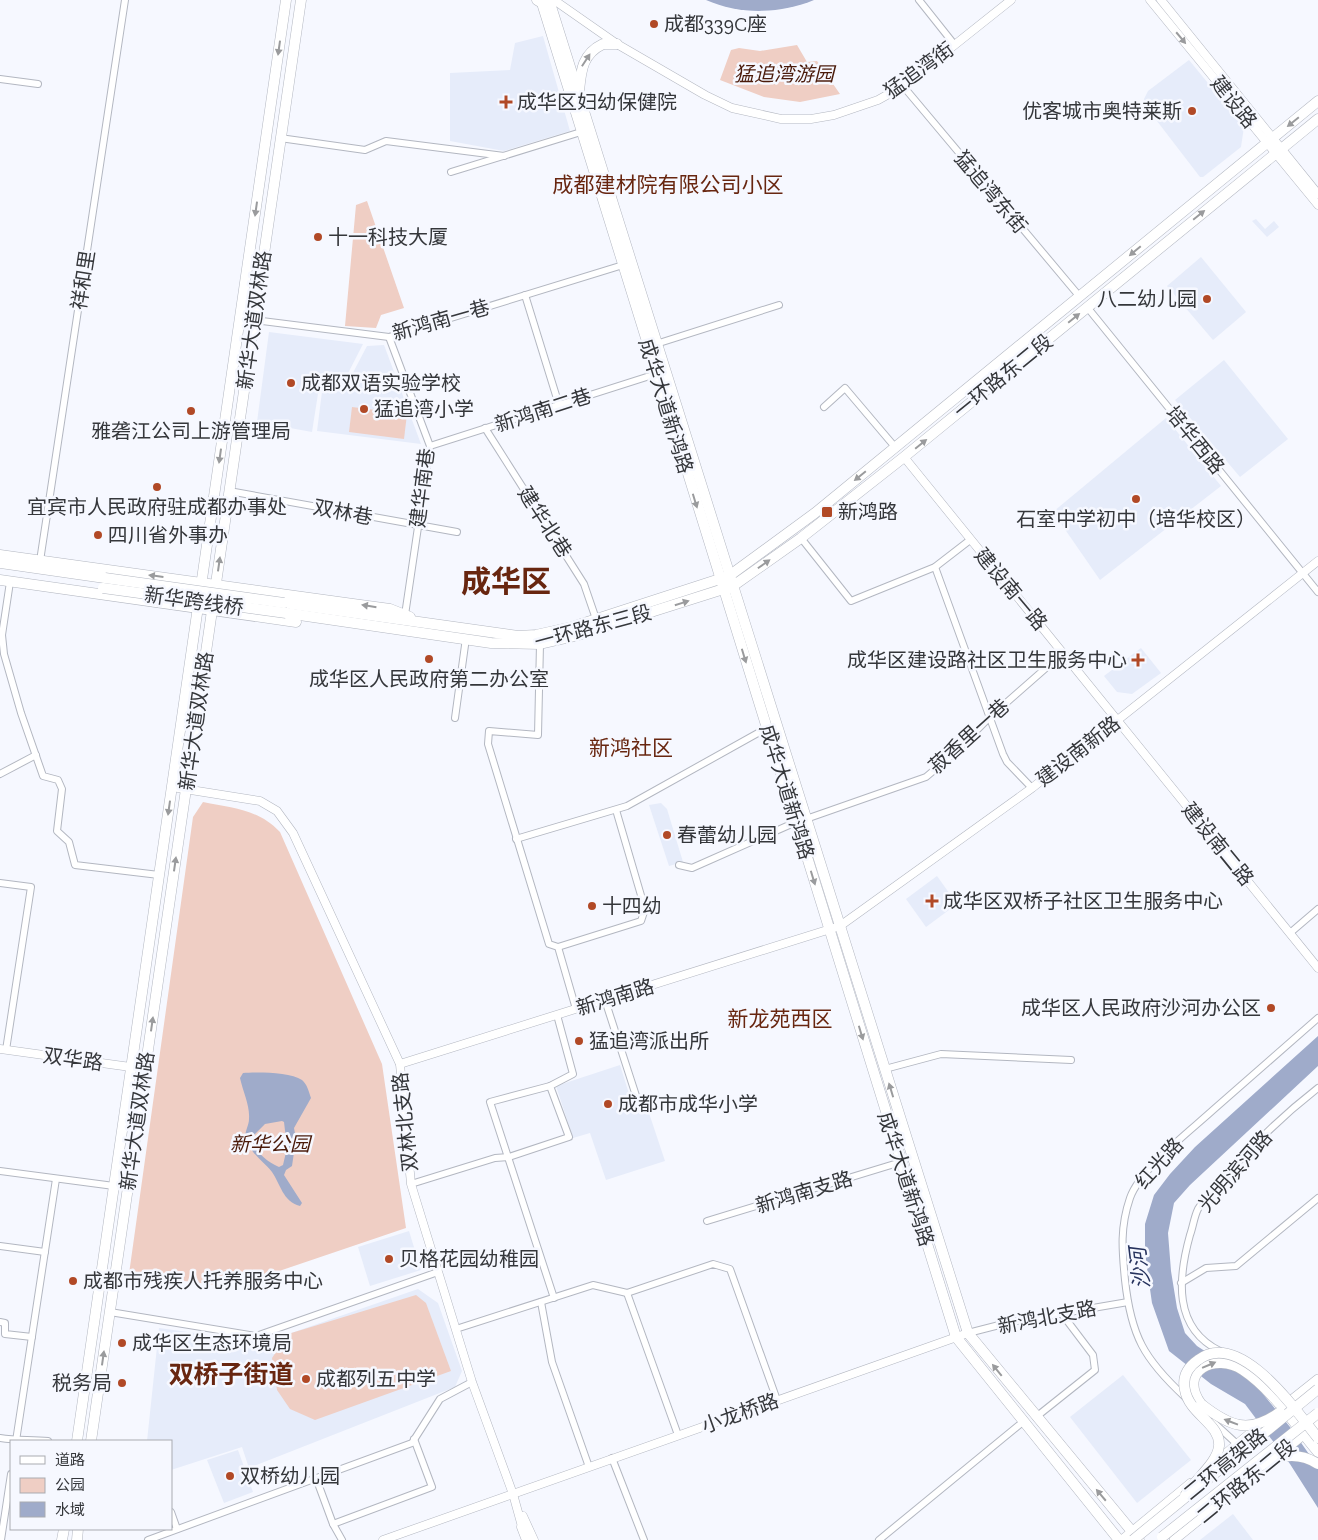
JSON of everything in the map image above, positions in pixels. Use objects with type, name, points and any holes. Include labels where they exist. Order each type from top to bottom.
[{"type":"main road","name":"新华大道双林路","points":[[77,1440],[286,0]]},
{"type":"main road","name":"新华大道双林路","points":[[91,1440],[300,0]]},
{"type":"main road","name":"成华大道新鸿路","points":[[546,2],[579,97],[656,344],[767,728],[840,926],[968,1334],[1134,1537]]},
{"type":"main road","name":"成华大道新鸿路","points":[[546,2],[581,132],[656,374],[726,583],[801,821],[830,931],[956,1337],[1120,1540]]},
{"type":"main road","points":[[579,97],[581,66],[586,58],[602,44],[617,44]]},
{"type":"main road","name":"一环路东二段","points":[[726,583],[815,513],[1318,101]]},
{"type":"main road","name":"一环路东二段","points":[[726,583],[801,538],[904,457],[1318,119]]},
{"type":"main road","points":[[0,555],[390,609],[431,629]]},
{"type":"main road","name":"新华跨线桥","points":[[0,563],[285,608]]},
{"type":"main road","name":"新华跨线桥","points":[[0,575],[285,608]]},
{"type":"main road","points":[[5,581],[378,633],[431,629]]},
{"type":"main road","name":"一环路东三段","points":[[431,629],[518,636],[551,632],[726,583]]},
{"type":"main road","name":"一环路东三段","points":[[431,629],[466,638],[506,644],[540,644],[575,636],[726,583]]},
{"type":"main road","points":[[285,608],[431,629]]},
{"type":"main road","points":[[1185,1496],[1192,1484],[1217,1456],[1219,1446],[1216,1430],[1193,1409],[1185,1390],[1184,1381],[1187,1371],[1202,1357],[1212,1353],[1225,1353],[1254,1367],[1281,1392],[1318,1438]]},
{"type":"main road","points":[[1307,1397],[1285,1408],[1279,1413],[1272,1418],[1256,1425],[1236,1425],[1202,1404],[1194,1389],[1194,1380],[1198,1371],[1214,1362],[1234,1365],[1266,1391],[1278,1404],[1283,1411],[1318,1452]]},
{"type":"main road","name":"二环路东二段","points":[[1120,1540],[1134,1537],[1237,1444],[1318,1379]]},
{"type":"main road","name":"二环高架路","points":[[1134,1537],[1318,1389]]},
{"type":"main road","name":"二环高架路","points":[[1159,1540],[1318,1412]]},
{"type":"main road","name":"二环路东二段","points":[[1174,1540],[1318,1423]]},
{"type":"main road","points":[[1226,1486],[1265,1463],[1284,1456],[1305,1458],[1318,1464]]},
{"type":"main road","points":[[522,1527],[526,1540]]},
{"type":"street","name":"祥和里","points":[[40,561],[125,0]]},
{"type":"street","points":[[919,0],[954,44]]},
{"type":"street","name":"猛追湾街","points":[[546,2],[573,14],[617,44],[705,95],[732,108],[781,119],[811,119],[834,115],[871,103],[903,86],[1011,0]]},
{"type":"street","name":"建设路","points":[[1150,0],[1270,140]]},
{"type":"street","name":"建设路","points":[[1161,0],[1318,205]]},
{"type":"street","points":[[0,79],[38,84]]},
{"type":"street","name":"猛追湾东街","points":[[903,86],[1080,297]]},
{"type":"street","points":[[451,172],[581,132]]},
{"type":"street","points":[[280,138],[364,150],[386,141],[504,156]]},
{"type":"street","name":"建设路","points":[[1278,151],[1318,194]]},
{"type":"street","name":"新鸿南一巷","points":[[254,320],[389,337],[623,265]]},
{"type":"street","points":[[525,295],[558,405]]},
{"type":"street","points":[[656,344],[779,305]]},
{"type":"street","name":"培华西路","points":[[1087,307],[1318,592]]},
{"type":"street","name":"建华南巷","points":[[389,337],[430,446],[405,615]]},
{"type":"street","name":"新鸿南二巷","points":[[430,446],[656,374]]},
{"type":"street","points":[[824,407],[845,388],[895,447]]},
{"type":"street","name":"建华北巷","points":[[485,428],[584,584],[596,620]]},
{"type":"street","name":"建设南一路","points":[[904,457],[1118,720]]},
{"type":"street","name":"双林巷","points":[[229,491],[457,532]]},
{"type":"street","points":[[801,538],[851,601],[936,568],[970,540]]},
{"type":"street","name":"建设南新路","points":[[830,931],[840,926],[1032,788],[1318,561]]},
{"type":"street","points":[[936,568],[1007,762],[1032,788]]},
{"type":"street","points":[[5,581],[2,635],[4,654],[42,776],[58,780],[62,789],[57,831],[69,842],[75,865],[159,875]]},
{"type":"street","points":[[455,718],[466,638]]},
{"type":"street","points":[[540,644],[538,736],[489,730],[488,744],[549,944],[558,947],[641,921],[645,909],[616,810]]},
{"type":"street","name":"菽香里一巷","points":[[679,865],[692,868],[801,821],[926,777],[952,756],[990,717],[1064,653]]},
{"type":"street","name":"建设南二路","points":[[1118,720],[1318,968]]},
{"type":"street","points":[[516,839],[627,806],[767,728]]},
{"type":"street","points":[[0,774],[36,755]]},
{"type":"street","name":"双林北支路","points":[[172,787],[260,801],[277,811],[293,833],[400,1064],[412,1184],[472,1382],[512,1494]]},
{"type":"street","points":[[0,883],[31,887],[3,1050]]},
{"type":"street","points":[[1290,933],[1318,909]]},
{"type":"street","name":"新鸿南路","points":[[400,1064],[830,931]]},
{"type":"street","points":[[558,947],[576,1009]]},
{"type":"street","points":[[604,1000],[640,1108]]},
{"type":"street","points":[[554,1298],[490,1102],[550,1086],[573,1074],[557,1015]]},
{"type":"street","name":"红光路","points":[[1237,1444],[1154,1366],[1142,1350],[1128,1302],[1121,1236],[1130,1196],[1167,1150],[1318,1018]]},
{"type":"street","name":"双华路","points":[[3,1050],[145,1069]]},
{"type":"street","points":[[884,1069],[940,1054],[1071,1060]]},
{"type":"street","points":[[412,1184],[495,1158],[509,1158],[569,1137],[550,1086]]},
{"type":"street","name":"光明滨河路","points":[[1286,1405],[1264,1378],[1250,1367],[1212,1347],[1196,1334],[1183,1307],[1181,1283],[1183,1262],[1198,1209],[1242,1156],[1292,1108],[1318,1088]]},
{"type":"street","name":"新鸿南支路","points":[[707,1222],[901,1162]]},
{"type":"street","points":[[0,1171],[114,1186]]},
{"type":"street","points":[[16,1440],[56,1179]]},
{"type":"street","points":[[1181,1283],[1206,1268],[1236,1266],[1318,1198]]},
{"type":"street","points":[[0,1246],[45,1252]]},
{"type":"street","points":[[456,1329],[593,1285],[627,1293],[713,1264],[730,1269],[777,1400]]},
{"type":"street","points":[[110,1312],[256,1336],[438,1272]]},
{"type":"street","points":[[627,1293],[678,1435]]},
{"type":"street","points":[[541,1302],[552,1362],[589,1467]]},
{"type":"street","name":"新鸿北支路","points":[[968,1334],[1011,1322],[1128,1302]]},
{"type":"street","points":[[1036,1417],[1095,1370],[1093,1355],[1062,1314]]},
{"type":"street","points":[[0,1322],[4,1323],[5,1334],[32,1337]]},
{"type":"street","name":"小龙桥路","points":[[383,1540],[968,1334]]},
{"type":"street","points":[[148,1540],[412,1442],[440,1399],[472,1382]]},
{"type":"street","points":[[879,1540],[1024,1421]]},
{"type":"street","points":[[21,1440],[30,1438],[42,1440]]},
{"type":"street","points":[[333,1524],[432,1487],[414,1439]]},
{"type":"street","points":[[612,1458],[644,1540]]},
{"type":"street","points":[[316,1478],[333,1524],[342,1540]]},
{"type":"street","points":[[1,1540],[10,1481]]},
{"type":"street","points":[[512,1494],[522,1527]]},
{"type":"street","points":[[512,1494],[534,1540]]},
{"type":"street","points":[[172,1515],[177,1529]]},
{"type":"shaded area","name":"成华区妇幼保健院","points":[[543,36],[570,131],[504,151],[450,141],[450,73],[510,70],[515,43]]},
{"type":"shaded area","name":"优客城市奥特莱斯","points":[[1189,60],[1244,127],[1241,147],[1203,177],[1200,177],[1147,108],[1144,99],[1148,91]]},
{"type":"shaded area","points":[[1256,219],[1265,229],[1274,221],[1279,227],[1267,237],[1252,221]]},
{"type":"shaded area","name":"八二幼儿园","points":[[1201,257],[1246,312],[1213,340],[1167,286]]},
{"type":"shaded area","name":"成都双语实验学校","points":[[269,332],[363,344],[342,385],[320,381],[312,432],[257,422]]},
{"type":"shaded area","name":"猛追湾小学","points":[[384,345],[421,444],[317,431],[323,384],[346,386],[367,346]]},
{"type":"shaded area","points":[[1224,360],[1288,439],[1240,477],[1175,400]]},
{"type":"shaded area","name":"石室中学初中（培华校区）","points":[[1166,418],[1221,486],[1100,580],[1053,512]]},
{"type":"shaded area","name":"成华区建设路社区卫生服务中心","points":[[1141,648],[1161,673],[1132,694],[1117,692],[1104,676]]},
{"type":"shaded area","name":"春蕾幼儿园","points":[[661,803],[667,809],[683,862],[669,866],[649,805]]},
{"type":"shaded area","name":"成华区双桥子社区卫生服务中心","points":[[937,876],[957,904],[926,927],[906,899]]},
{"type":"shaded area","points":[[620,1065],[635,1113],[649,1113],[665,1161],[606,1180],[590,1133],[573,1138],[556,1086]]},
{"type":"shaded area","name":"贝格花园幼稚园","points":[[409,1231],[421,1270],[370,1286],[358,1247]]},
{"type":"shaded area","name":"成都列五中学","points":[[418,1289],[438,1303],[462,1371],[455,1387],[249,1468],[242,1447],[172,1470],[172,1440],[147,1440],[159,1328],[259,1342],[274,1339]]},
{"type":"shaded area","points":[[1123,1375],[1191,1460],[1137,1503],[1070,1417]]},
{"type":"shaded area","name":"双桥幼儿园","points":[[238,1450],[253,1492],[224,1503],[207,1460]]},
{"type":"shaded area","points":[[1233,1514],[1253,1540],[1200,1540]]},
{"type":"green space","name":"猛追湾游园","points":[[797,45],[807,62],[817,61],[840,94],[800,102],[764,97],[720,80],[731,50],[739,48],[760,51]]},
{"type":"green space","points":[[367,201],[404,308],[381,315],[376,328],[345,326],[356,205]]},
{"type":"green space","points":[[352,407],[407,414],[404,439],[349,432]]},
{"type":"green space","name":"新华公园","points":[[203,802],[254,814],[272,824],[280,832],[382,1064],[406,1228],[232,1287],[129,1274],[193,817]]},
{"type":"green space","points":[[416,1295],[426,1303],[451,1371],[315,1420],[290,1409],[277,1390],[272,1358],[288,1334]]},
{"type":"water","points":[[706,0],[814,0],[788,8],[760,11],[732,8]]},
{"type":"water","points":[[1318,1036],[1318,1066],[1190,1185],[1174,1203],[1168,1233],[1171,1271],[1177,1308],[1185,1333],[1197,1346],[1254,1383],[1290,1427],[1318,1467],[1318,1508],[1290,1464],[1245,1404],[1211,1384],[1169,1351],[1152,1303],[1145,1254],[1145,1224],[1154,1195],[1170,1174],[1195,1147]]},
{"type":"water","points":[[243,1073],[282,1074],[297,1077],[307,1086],[311,1098],[294,1128],[296,1139],[292,1166],[286,1170],[284,1175],[302,1203],[300,1206],[290,1201],[272,1172],[248,1144],[246,1131],[249,1114],[240,1078]],"holes":[[[284,1122],[287,1148],[283,1165],[279,1167],[261,1155],[255,1146],[253,1136],[265,1124]]]},
{"type":"place","name":"成都339C座","points":[[654,24]]},
{"type":"place","name":"成华区妇幼保健院","points":[[506,102]]},
{"type":"place","name":"优客城市奥特莱斯","points":[[1192,111]]},
{"type":"place","name":"十一科技大厦","points":[[318,237]]},
{"type":"place","name":"八二幼儿园","points":[[1207,299]]},
{"type":"place","name":"成都双语实验学校","points":[[291,383]]},
{"type":"place","name":"猛追湾小学","points":[[364,409]]},
{"type":"place","name":"雅砻江公司上游管理局","points":[[191,411]]},
{"type":"place","name":"宜宾市人民政府驻成都办事处","points":[[157,487]]},
{"type":"place","name":"石室中学初中（培华校区）","points":[[1136,499]]},
{"type":"place","name":"新鸿路","points":[[827,512]]},
{"type":"place","name":"四川省外事办","points":[[98,535]]},
{"type":"place","name":"成华区人民政府第二办公室","points":[[429,659]]},
{"type":"place","name":"成华区建设路社区卫生服务中心","points":[[1138,660]]},
{"type":"place","name":"春蕾幼儿园","points":[[667,835]]},
{"type":"place","name":"成华区双桥子社区卫生服务中心","points":[[932,901]]},
{"type":"place","name":"十四幼","points":[[592,906]]},
{"type":"place","name":"成华区人民政府沙河办公区","points":[[1271,1008]]},
{"type":"place","name":"猛追湾派出所","points":[[579,1041]]},
{"type":"place","name":"成都市成华小学","points":[[608,1104]]},
{"type":"place","name":"贝格花园幼稚园","points":[[389,1259]]},
{"type":"place","name":"成都市残疾人托养服务中心","points":[[73,1281]]},
{"type":"place","name":"成华区生态环境局","points":[[122,1343]]},
{"type":"place","name":"成都列五中学","points":[[306,1379]]},
{"type":"place","name":"税务局","points":[[122,1383]]},
{"type":"place","name":"双桥幼儿园","points":[[230,1476]]},
{"type":"district","name":"成都建材院有限公司小区","points":[[668,185]]},
{"type":"district","name":"成华区","points":[[506,582]]},
{"type":"district","name":"新鸿社区","points":[[631,748]]},
{"type":"district","name":"新龙苑西区","points":[[780,1019]]},
{"type":"district","name":"双桥子街道","points":[[231,1374]]},
{"type":"water label","name":"沙河","points":[[1140,1268]]}]
